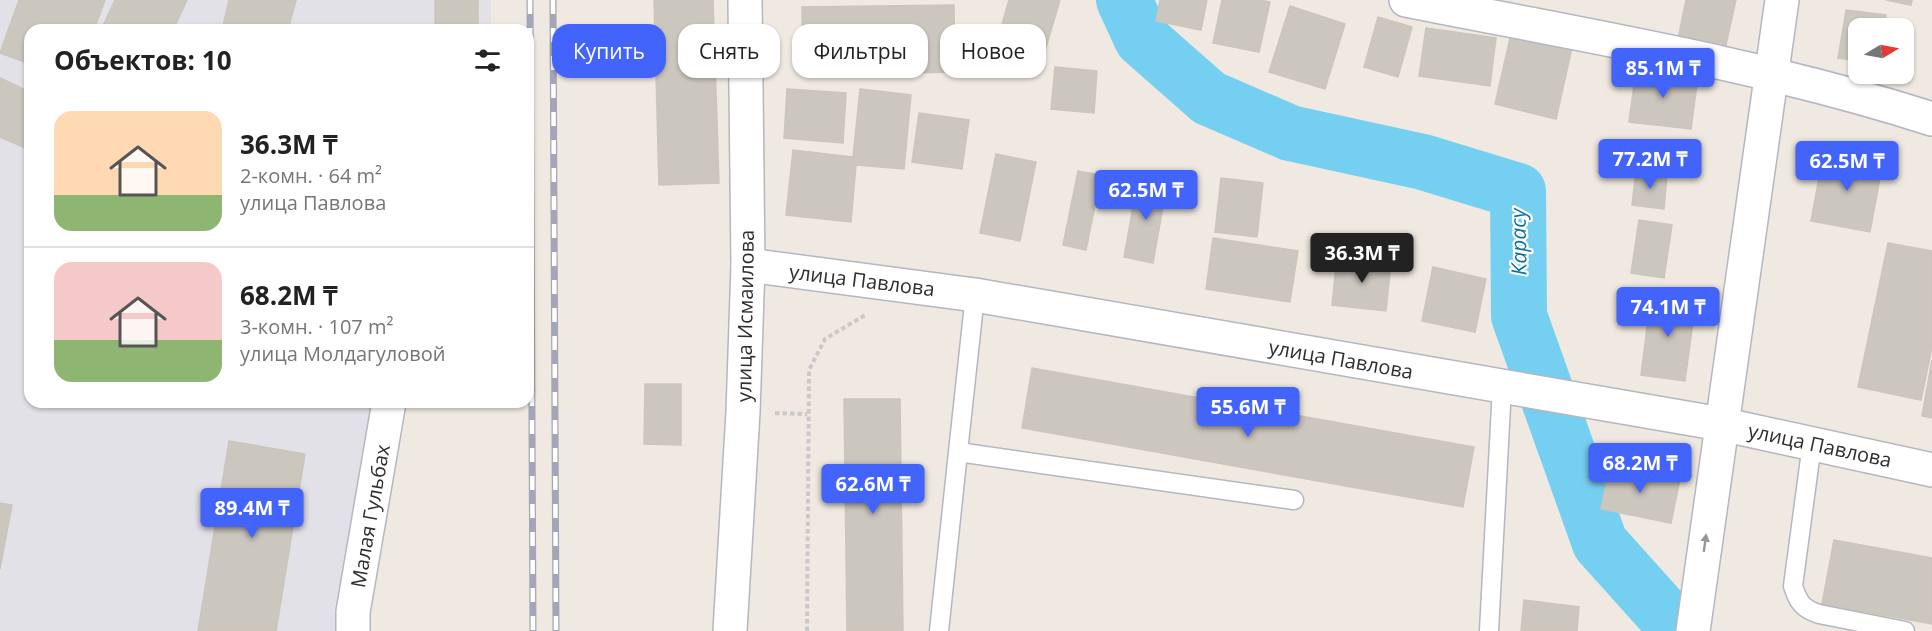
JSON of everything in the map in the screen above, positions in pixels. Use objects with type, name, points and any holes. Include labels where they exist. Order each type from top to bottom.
[{"type":"street","name":"улица Исмаилова","points":[[730,631],[743,412],[748,265],[745,0]]},
{"type":"street","points":[[1406,0],[1773,74],[1932,119]]},
{"type":"street","points":[[1695,616],[1782,0]]},
{"type":"street","name":"улица Павлова","points":[[748,265],[975,295],[1721,424],[1932,470]]},
{"type":"street","name":"Малая Гульбах","points":[[353,631],[353,612],[388,408]]},
{"type":"lane","points":[[939,631],[975,295]]},
{"type":"lane","points":[[1489,631],[1502,387]]},
{"type":"lane","points":[[1812,444],[1793,586],[1797,600],[1807,610],[1819,614],[1905,631]]},
{"type":"lane","points":[[958,452],[1294,500]]},
{"type":"path","points":[[807,631],[809,370],[825,339],[867,314],[878,313]]},
{"type":"shaded area","points":[[0,0],[491,0],[491,24],[24,24],[24,408],[374,408],[338,631],[0,631]]},
{"type":"building","points":[[19,0],[105,0],[96,24],[24,24],[24,62],[0,53]]},
{"type":"building","points":[[115,0],[187,0],[176,24],[104,24]]},
{"type":"building","points":[[229,0],[296,0],[290,24],[223,24]]},
{"type":"building","points":[[435,0],[478,0],[478,24],[435,24]]},
{"type":"building","points":[[654,0],[713,0],[714,24],[678,24],[678,78],[716,78],[719,183],[659,185],[656,78],[666,78],[666,24],[655,24]]},
{"type":"building","points":[[1009,0],[1060,0],[1046,47],[1046,24],[1002,24]]},
{"type":"building","points":[[1160,0],[1207,0],[1201,30],[1156,21]]},
{"type":"building","points":[[1222,0],[1270,2],[1259,52],[1213,43]]},
{"type":"building","points":[[1686,0],[1736,0],[1725,49],[1678,39]]},
{"type":"building","points":[[1886,0],[1912,0],[1911,5]]},
{"type":"building","points":[[954,5],[954,24],[940,24],[940,72],[928,73],[928,24],[802,24],[802,7]]},
{"type":"building","points":[[1290,6],[1345,24],[1325,89],[1269,72]]},
{"type":"building","points":[[1846,10],[1886,15],[1886,18],[1848,18],[1848,60],[1838,58]]},
{"type":"building","points":[[1378,17],[1412,27],[1398,77],[1364,67]]},
{"type":"building","points":[[1426,28],[1496,38],[1490,86],[1419,76]]},
{"type":"building","points":[[1511,34],[1572,48],[1556,119],[1495,104]]},
{"type":"building","points":[[1055,67],[1097,71],[1094,113],[1051,109]]},
{"type":"building","points":[[1636,69],[1698,77],[1691,129],[1629,122]]},
{"type":"building","points":[[0,78],[24,89],[24,147],[0,137]]},
{"type":"building","points":[[787,89],[846,93],[843,143],[784,138]]},
{"type":"building","points":[[860,89],[911,95],[904,169],[856,165],[851,222],[786,215],[793,150],[853,157]]},
{"type":"building","points":[[919,113],[969,120],[962,169],[912,162]]},
{"type":"building","points":[[1824,151],[1883,162],[1870,232],[1811,221]]},
{"type":"building","points":[[996,154],[1036,162],[1020,241],[980,233]]},
{"type":"building","points":[[1078,171],[1101,175],[1086,250],[1063,245]]},
{"type":"building","points":[[1636,171],[1667,175],[1664,209],[1632,205]]},
{"type":"building","points":[[1221,178],[1263,183],[1257,237],[1215,232]]},
{"type":"building","points":[[1138,179],[1167,184],[1153,263],[1124,257]]},
{"type":"building","points":[[1639,220],[1672,225],[1664,278],[1631,273]]},
{"type":"building","points":[[1213,238],[1298,251],[1290,302],[1206,289]]},
{"type":"building","points":[[1888,243],[1932,251],[1932,347],[1921,400],[1858,387]]},
{"type":"building","points":[[1337,256],[1391,262],[1386,311],[1332,305]]},
{"type":"building","points":[[1433,267],[1486,279],[1475,332],[1422,321]]},
{"type":"building","points":[[1651,295],[1696,300],[1685,381],[1641,375]]},
{"type":"building","points":[[1932,360],[1932,418],[1922,416]]},
{"type":"building","points":[[1032,368],[1474,447],[1463,507],[1022,428]]},
{"type":"building","points":[[645,384],[681,384],[681,445],[644,444]]},
{"type":"building","points":[[844,399],[900,399],[903,631],[847,631]]},
{"type":"building","points":[[229,441],[305,454],[276,631],[198,631]]},
{"type":"building","points":[[1610,465],[1680,479],[1671,523],[1601,509]]},
{"type":"building","points":[[0,503],[12,505],[0,569]]},
{"type":"building","points":[[1834,540],[1932,558],[1932,624],[1822,604]]},
{"type":"building","points":[[1524,600],[1579,607],[1577,631],[1521,631]]},
{"type":"waterway","name":"Карасу","points":[[1124,0],[1142,39],[1209,98],[1290,133],[1423,162],[1518,191],[1519,316],[1600,543],[1679,631]]},
{"type":"railway","points":[[530,0],[530,24]]},
{"type":"railway","points":[[553,0],[556,631]]},
{"type":"railway","points":[[532,408],[533,631]]}]
